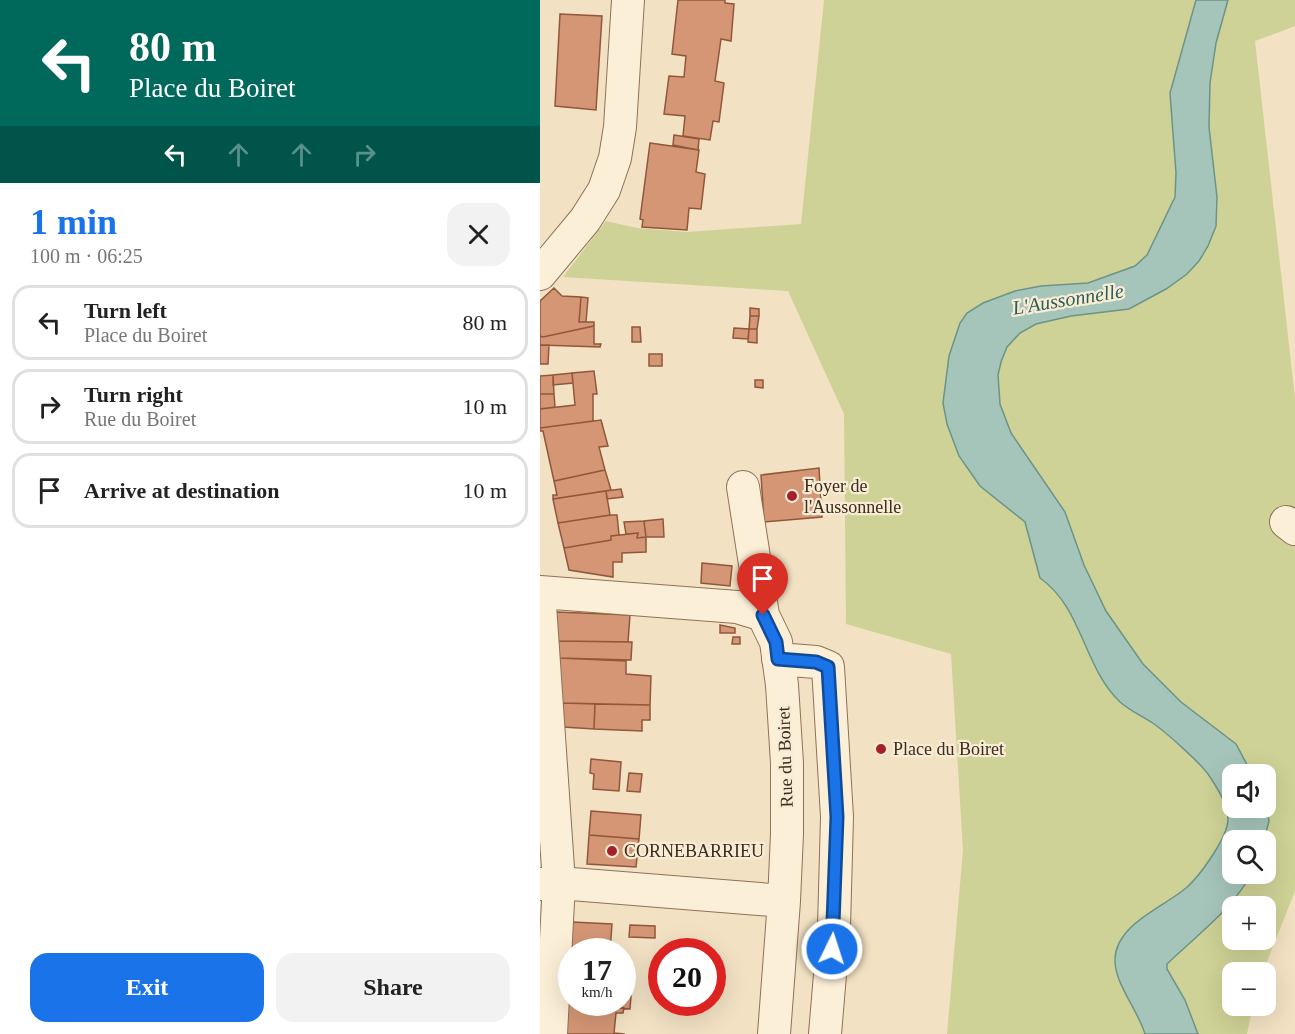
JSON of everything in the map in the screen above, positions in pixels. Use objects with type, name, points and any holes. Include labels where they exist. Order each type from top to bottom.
[{"type":"street","points":[[540,274],[585,220],[604,190],[615,159],[620,127],[628,0]]},
{"type":"street","name":"Rue du Boiret","points":[[744,487],[763,615],[776,642],[782,685],[787,763],[784,901],[774,1034]]},
{"type":"street","points":[[540,592],[737,607],[763,615]]},
{"type":"street","points":[[540,605],[549,883],[551,1034]]},
{"type":"street","points":[[778,659],[816,662],[828,667],[837,817],[834,927],[825,1034]]},
{"type":"street","points":[[549,883],[784,901]]},
{"type":"green space","points":[[824,0],[1295,0],[1295,26],[1255,41],[1295,398],[1295,891],[1276,939],[1276,896],[1222,896],[1222,950],[1272,950],[1267,962],[1222,962],[1222,1016],[1251,1016],[1247,1034],[947,1034],[963,850],[951,654],[846,624],[844,414],[788,291],[563,277],[606,221],[637,228],[687,232],[801,224]]},
{"type":"water","name":"L'Aussonnelle","points":[[1196,0],[1228,0],[1216,43],[1210,83],[1209,127],[1217,197],[1216,226],[1208,246],[1199,261],[1187,274],[1166,289],[1129,309],[1071,316],[1036,324],[1020,333],[1007,347],[1001,362],[998,375],[1000,404],[1011,433],[1065,512],[1084,565],[1106,611],[1143,664],[1181,702],[1236,744],[1247,764],[1222,764],[1222,797],[1198,762],[1160,728],[1120,702],[1108,688],[1065,605],[1040,578],[1025,522],[980,486],[959,456],[947,424],[943,403],[949,356],[960,323],[967,313],[983,303],[1015,291],[1041,286],[1088,283],[1135,266],[1147,255],[1175,197],[1176,173],[1170,93]]},
{"type":"water","points":[[1268,818],[1269,821],[1267,830],[1226,830],[1228,819]]},
{"type":"water","points":[[1222,838],[1222,884],[1245,884],[1236,896],[1222,896],[1222,913],[1167,964],[1167,969],[1185,1000],[1198,1034],[1145,1034],[1118,977],[1115,959],[1117,947],[1132,926],[1186,888],[1212,856]]},
{"type":"building","points":[[678,0],[725,0],[725,3],[734,4],[731,41],[721,39],[715,81],[724,83],[719,122],[713,121],[710,140],[683,136],[685,116],[664,114],[669,76],[684,77],[686,56],[672,54]]},
{"type":"building","points":[[560,14],[602,16],[596,110],[555,106]]},
{"type":"building","points":[[674,135],[699,139],[698,150],[673,145]]},
{"type":"building","points":[[650,143],[699,150],[696,172],[705,174],[701,209],[689,208],[687,230],[642,227],[643,220],[640,219]]},
{"type":"building","points":[[554,288],[562,296],[581,297],[579,322],[594,322],[594,326],[540,336],[540,301]]},
{"type":"building","points":[[581,297],[588,298],[586,322],[579,322]]},
{"type":"building","points":[[750,308],[759,309],[759,316],[750,316]]},
{"type":"building","points":[[750,316],[759,316],[757,329],[749,329]]},
{"type":"building","points":[[594,326],[594,344],[601,344],[600,347],[540,345],[540,336]]},
{"type":"building","points":[[632,327],[640,327],[641,342],[632,342]]},
{"type":"building","points":[[734,328],[749,329],[748,339],[733,338]]},
{"type":"building","points":[[749,329],[757,329],[757,343],[748,342]]},
{"type":"building","points":[[540,345],[549,345],[548,364],[540,364]]},
{"type":"building","points":[[649,354],[662,354],[662,366],[649,366]]},
{"type":"building","points":[[594,371],[597,394],[593,394],[593,421],[540,428],[540,409],[575,405],[572,373]]},
{"type":"building","points":[[572,373],[573,383],[553,385],[553,375]]},
{"type":"building","points":[[553,375],[554,394],[540,394],[540,376]]},
{"type":"building","points":[[755,380],[763,380],[763,388],[755,387]]},
{"type":"building","points":[[540,394],[554,394],[555,407],[540,409]]},
{"type":"building","points":[[601,420],[608,446],[599,447],[605,470],[554,481],[543,431],[540,431],[540,428]]},
{"type":"building","name":"Foyer de l'Aussonnelle","points":[[819,468],[822,517],[764,522],[761,475]]},
{"type":"building","points":[[605,470],[611,490],[553,499],[553,495],[557,495],[554,481]]},
{"type":"building","points":[[621,489],[623,497],[607,499],[606,491]]},
{"type":"building","points":[[606,491],[610,515],[558,523],[553,499]]},
{"type":"building","points":[[617,515],[619,535],[611,536],[611,540],[564,548],[558,523]]},
{"type":"building","points":[[663,519],[664,537],[646,537],[644,521]]},
{"type":"building","points":[[644,521],[646,537],[637,538],[638,533],[626,534],[624,522]]},
{"type":"building","points":[[638,533],[637,538],[646,537],[646,552],[622,553],[622,562],[613,562],[613,577],[569,570],[564,548],[611,540],[611,536]]},
{"type":"building","points":[[702,563],[732,566],[730,586],[701,583]]},
{"type":"building","points":[[556,612],[630,615],[628,642],[558,641]]},
{"type":"building","points":[[720,625],[735,628],[735,633],[720,633]]},
{"type":"building","points":[[733,637],[740,637],[740,644],[732,644]]},
{"type":"building","points":[[558,641],[632,642],[631,660],[559,658]]},
{"type":"building","points":[[559,658],[626,661],[626,674],[651,676],[650,705],[562,703]]},
{"type":"building","points":[[562,703],[595,704],[594,729],[563,727]]},
{"type":"building","points":[[595,704],[650,705],[650,720],[642,720],[642,731],[594,729]]},
{"type":"building","points":[[591,759],[621,762],[619,791],[593,789],[594,774],[590,773]]},
{"type":"building","points":[[629,773],[642,774],[640,792],[627,791]]},
{"type":"building","points":[[591,811],[641,815],[639,839],[589,835]]},
{"type":"building","name":"CORNEBARRIEU","points":[[589,835],[639,839],[636,867],[587,864]]},
{"type":"building","points":[[572,922],[612,924],[611,938],[570,938]]},
{"type":"building","points":[[630,925],[655,926],[655,938],[629,937]]},
{"type":"building","points":[[565,1016],[616,1016],[614,1033],[625,1034],[564,1034]]},
{"type":"place","name":"Foyer de l'Aussonnelle","points":[[792,496]]},
{"type":"place","name":"Place du Boiret","points":[[881,749]]},
{"type":"place","name":"CORNEBARRIEU","points":[[612,851]]},
{"type":"route","points":[[763,615],[776,642],[778,659],[816,662],[828,667],[837,817],[832,949]]}]
